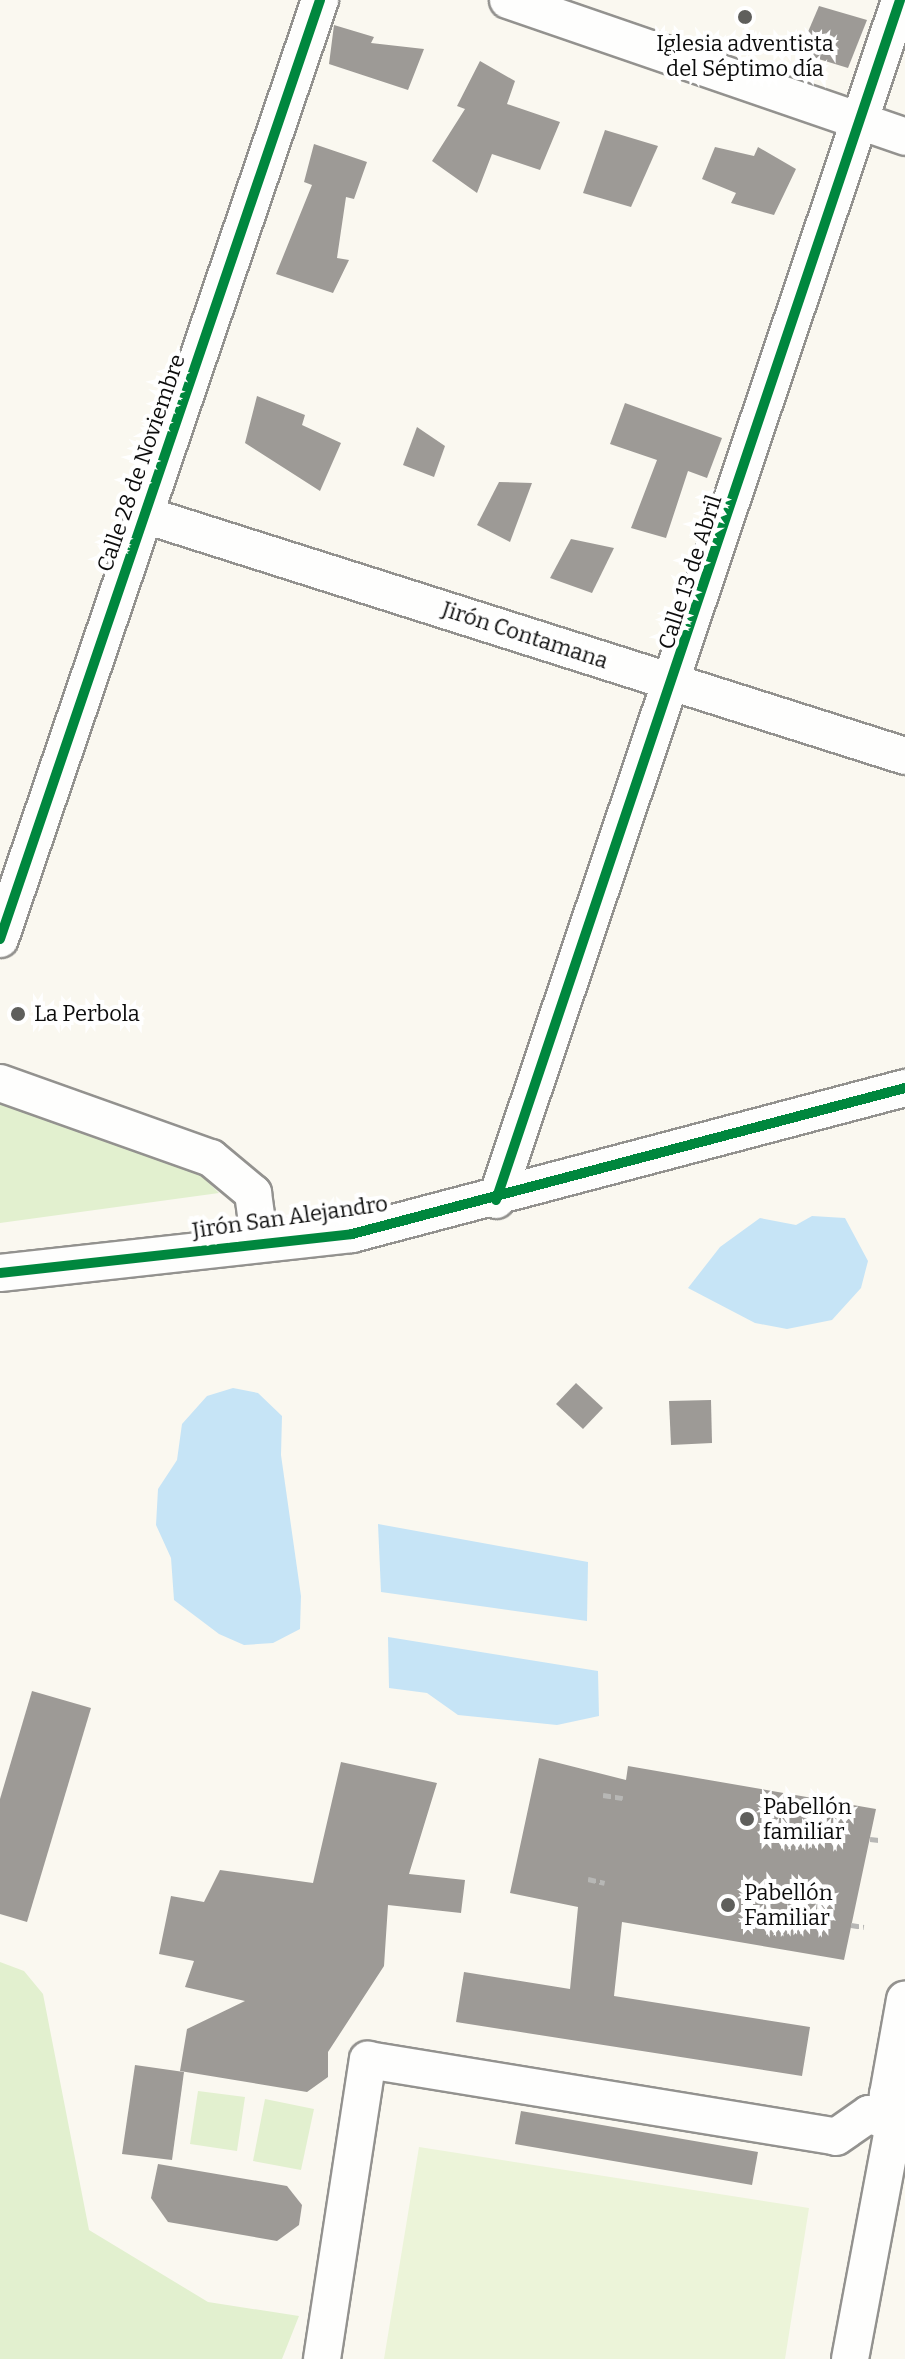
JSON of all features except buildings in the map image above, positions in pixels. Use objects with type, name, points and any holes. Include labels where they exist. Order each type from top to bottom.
[{"type":"street","name":"Calle 28 de Noviembre","points":[[0,939],[320,0]]},
{"type":"street","points":[[508,0],[905,137]]},
{"type":"street","name":"Calle 13 de Abril","points":[[496,1200],[675,682],[900,0]]},
{"type":"street","name":"Jirón Contamana","points":[[145,515],[905,756]]},
{"type":"street","points":[[0,1083],[211,1158],[253,1193],[260,1244]]},
{"type":"street","name":"Jirón San Alejandro","points":[[0,1273],[352,1234],[496,1200],[905,1088]]},
{"type":"street","points":[[850,2359],[894,2124],[888,2095],[902,2046],[905,2000]]},
{"type":"street","points":[[322,2359],[368,2060],[836,2137],[869,2114],[894,2124]]},
{"type":"path","points":[[603,1795],[623,1798]]},
{"type":"path","points":[[870,1839],[879,1840]]},
{"type":"path","points":[[588,1879],[605,1883]]},
{"type":"path","points":[[851,1925],[864,1927]]},
{"type":"green space","points":[[0,1101],[182,1156],[219,1193],[0,1223]]},
{"type":"green space","points":[[0,1962],[24,1971],[43,1994],[89,2230],[208,2302],[299,2316],[282,2359],[0,2359]]},
{"type":"green space","points":[[198,2091],[245,2097],[237,2151],[190,2144]]},
{"type":"green space","points":[[265,2099],[314,2109],[301,2170],[253,2161]]},
{"type":"green space","points":[[419,2147],[809,2208],[785,2359],[384,2359]]},
{"type":"water","points":[[812,1216],[845,1218],[868,1261],[861,1288],[832,1320],[787,1329],[755,1323],[688,1288],[720,1247],[760,1218],[796,1225]]},
{"type":"water","points":[[233,1388],[258,1393],[282,1416],[281,1455],[301,1596],[300,1629],[273,1643],[244,1645],[219,1634],[174,1600],[171,1558],[156,1525],[158,1489],[177,1460],[182,1424],[207,1396]]},
{"type":"water","points":[[378,1524],[588,1562],[587,1621],[381,1592]]},
{"type":"water","points":[[388,1637],[598,1671],[599,1716],[557,1725],[458,1715],[427,1693],[389,1688]]},
{"type":"cycle path","points":[[0,939],[320,0]]},
{"type":"cycle path","points":[[496,1200],[900,0]]},
{"type":"cycle path","points":[[0,1273],[352,1234],[905,1088]]},
{"type":"place","name":"Iglesia adventista del Séptimo día","points":[[745,17]]},
{"type":"place","name":"La Perbola","points":[[18,1014]]},
{"type":"place","name":"Pabellón familiar","points":[[747,1819]]},
{"type":"place","name":"Pabellón Familiar","points":[[728,1905]]}]
